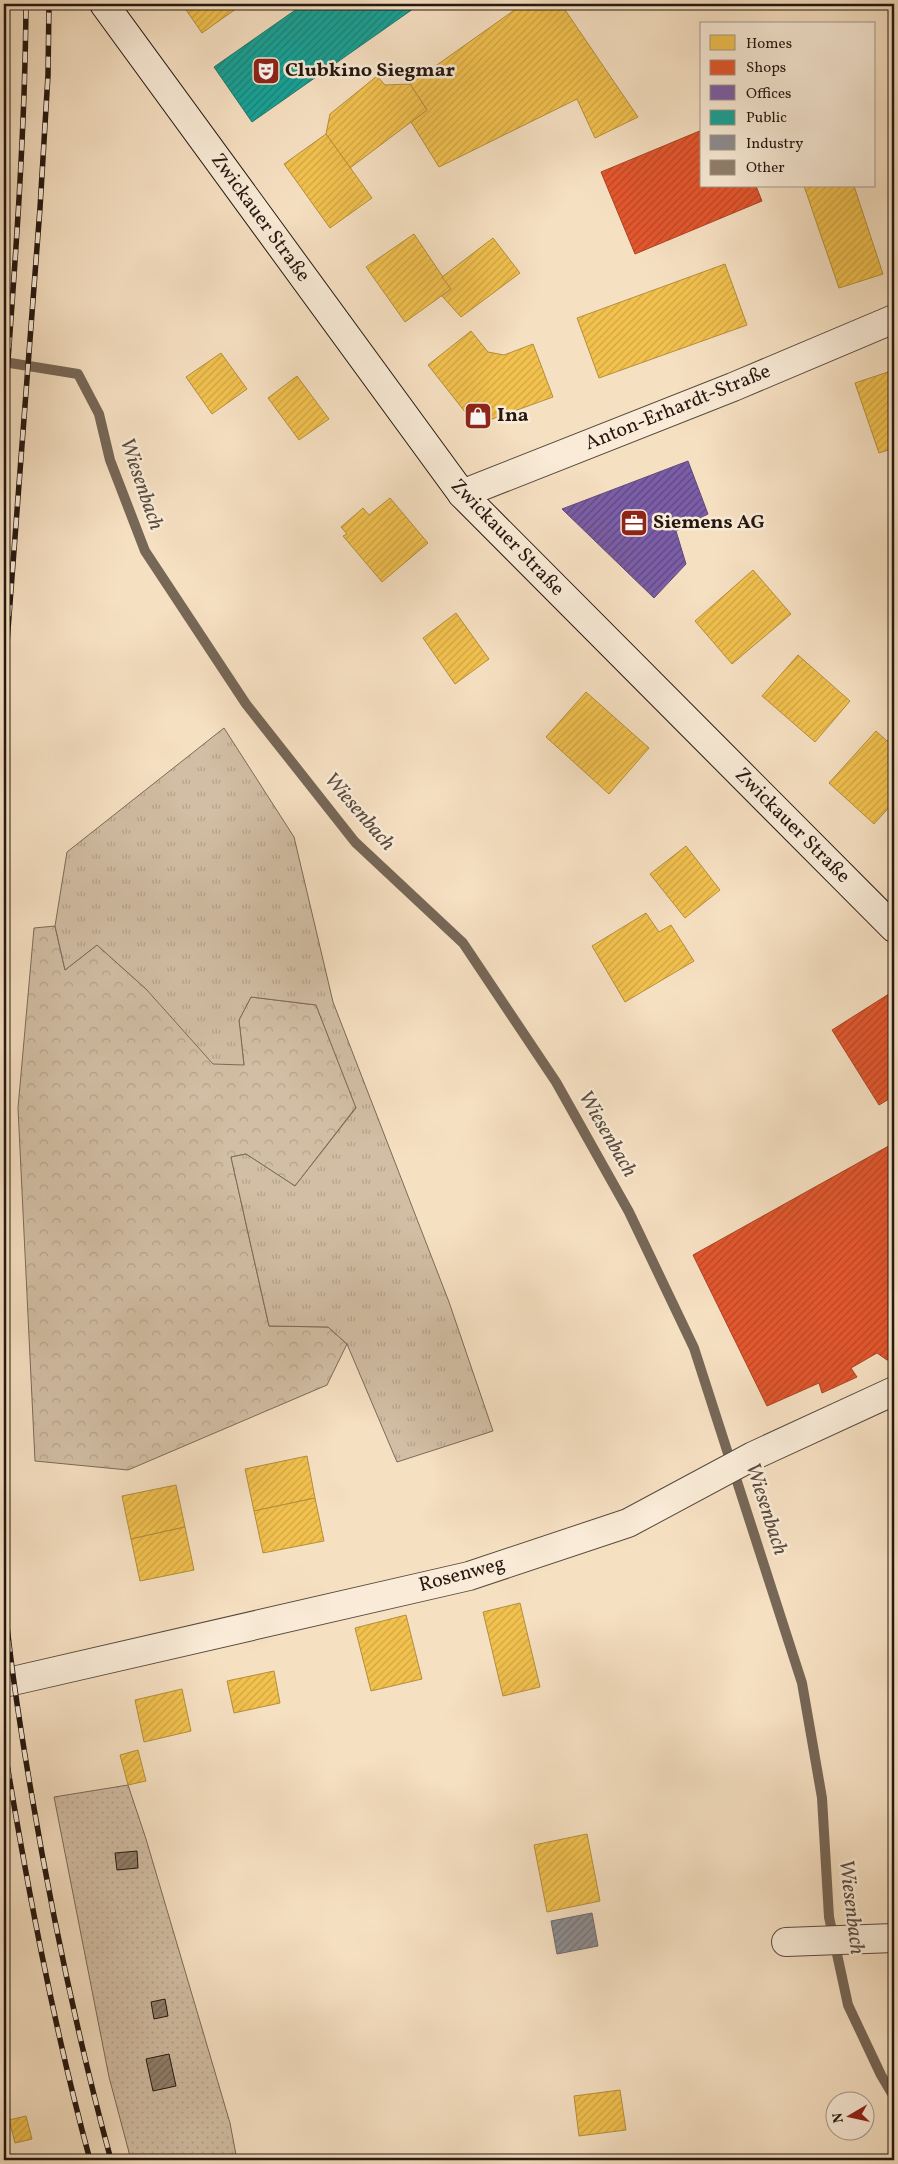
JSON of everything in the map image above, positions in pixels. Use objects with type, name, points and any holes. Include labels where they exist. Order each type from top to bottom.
[{"type":"street","name":"Zwickauer Straße","points":[[104,4],[462,494],[894,928]]},
{"type":"street","name":"Anton-Erhardt-Straße","points":[[462,494],[733,387],[894,319]]},
{"type":"street","name":"Rosenweg","points":[[4,1683],[469,1576],[628,1523],[752,1456],[894,1391]]},
{"type":"street","points":[[796,1941],[883,1938]]},
{"type":"green space","points":[[224,728],[294,837],[333,1002],[449,1302],[493,1431],[397,1462],[347,1344],[328,1327],[269,1326],[231,1157],[246,1154],[295,1186],[356,1108],[316,1005],[251,997],[239,1020],[244,1065],[213,1064],[146,989],[97,945],[65,970],[55,926],[67,852]]},
{"type":"green space","points":[[55,926],[65,970],[97,945],[146,989],[244,1065],[239,1020],[251,997],[316,1005],[356,1107],[295,1186],[246,1154],[231,1157],[269,1326],[328,1327],[347,1344],[327,1385],[128,1470],[35,1461],[18,1108],[34,928]]},
{"type":"green space","points":[[128,1785],[146,1839],[230,2123],[237,2160],[131,2160],[109,2077],[54,1797]]},
{"type":"building: Homes","points":[[182,4],[239,4],[240,6],[202,33]]},
{"type":"building: Homes","points":[[523,4],[561,4],[638,117],[595,138],[577,99],[439,167],[411,122],[427,110],[410,84]]},
{"type":"building: Homes","points":[[377,76],[385,85],[410,84],[427,110],[350,168],[326,134],[330,114]]},
{"type":"building: Homes","points":[[326,134],[372,198],[330,228],[284,164]]},
{"type":"building: Homes","points":[[805,188],[855,188],[883,274],[839,288]]},
{"type":"building: Homes","points":[[414,234],[451,289],[405,322],[366,267]]},
{"type":"building: Homes","points":[[493,238],[520,273],[461,317],[442,296],[451,289],[442,277]]},
{"type":"building: Homes","points":[[725,264],[747,325],[599,378],[577,318]]},
{"type":"building: Homes","points":[[471,331],[488,352],[504,355],[533,344],[553,397],[481,423],[473,422],[428,365]]},
{"type":"building: Homes","points":[[221,353],[247,389],[212,414],[186,377]]},
{"type":"building: Homes","points":[[894,370],[894,448],[879,453],[855,383]]},
{"type":"building: Homes","points":[[297,376],[329,419],[299,440],[268,398]]},
{"type":"building: Homes","points":[[390,498],[428,543],[382,582],[343,536],[347,534],[341,527],[363,508],[369,515]]},
{"type":"building: Homes","points":[[753,570],[791,614],[732,664],[695,621]]},
{"type":"building: Homes","points":[[456,613],[489,659],[455,684],[423,638]]},
{"type":"building: Homes","points":[[798,655],[850,701],[815,742],[762,696]]},
{"type":"building: Homes","points":[[586,692],[649,748],[609,794],[546,737]]},
{"type":"building: Homes","points":[[876,731],[887,741],[893,734],[894,736],[894,802],[874,824],[829,783]]},
{"type":"building: Homes","points":[[686,846],[720,890],[685,918],[650,874]]},
{"type":"building: Homes","points":[[646,913],[659,932],[671,925],[694,961],[625,1002],[592,946]]},
{"type":"building: Homes","points":[[307,1456],[315,1498],[254,1511],[245,1469]]},
{"type":"building: Homes","points":[[176,1485],[185,1527],[131,1539],[122,1496]]},
{"type":"building: Homes","points":[[315,1498],[324,1541],[263,1553],[254,1511]]},
{"type":"building: Homes","points":[[185,1527],[194,1570],[140,1581],[131,1539]]},
{"type":"building: Homes","points":[[520,1603],[540,1687],[503,1696],[483,1612]]},
{"type":"building: Homes","points":[[406,1615],[422,1679],[371,1691],[355,1628]]},
{"type":"building: Homes","points":[[274,1671],[280,1703],[234,1713],[227,1681]]},
{"type":"building: Homes","points":[[182,1689],[191,1731],[144,1742],[135,1700]]},
{"type":"building: Homes","points":[[138,1750],[146,1781],[128,1785],[120,1755]]},
{"type":"building: Homes","points":[[587,1834],[600,1901],[547,1912],[534,1845]]},
{"type":"building: Homes","points":[[620,2090],[626,2130],[579,2136],[574,2096]]},
{"type":"building: Homes","points":[[26,2116],[32,2139],[15,2143],[9,2120]]},
{"type":"building: Shops","points":[[700,131],[700,188],[757,188],[762,201],[635,254],[601,172]]},
{"type":"building: Shops","points":[[892,992],[894,996],[894,1096],[879,1105],[832,1030]]},
{"type":"building: Shops","points":[[894,1143],[894,1359],[887,1360],[877,1353],[851,1368],[857,1377],[822,1393],[819,1383],[767,1406],[693,1255]]},
{"type":"building: Offices","name":"Siemens AG","points":[[688,461],[708,514],[676,531],[686,564],[654,598],[562,509]]},
{"type":"building: Public","points":[[304,4],[420,4],[252,122],[214,67]]},
{"type":"building: Industry","points":[[592,1913],[598,1946],[557,1954],[551,1921]]},
{"type":"building: Other","points":[[137,1851],[138,1868],[117,1870],[115,1853]]},
{"type":"building: Other","points":[[165,1999],[168,2016],[154,2019],[151,2002]]},
{"type":"building: Other","points":[[169,2054],[176,2086],[153,2091],[146,2059]]},
{"type":"waterway","name":"Wiesenbach","points":[[4,362],[78,374],[99,414],[110,460],[145,551],[246,704],[355,842],[463,943],[556,1082],[629,1212],[694,1348],[802,1683],[822,1798],[829,1917],[848,2005],[881,2075],[894,2097]]},
{"type":"railway","points":[[4,414],[21,158],[26,4]]},
{"type":"railway","points":[[4,682],[40,208],[48,75],[49,4]]},
{"type":"railway","points":[[4,1597],[19,1719],[48,1884],[66,1977],[111,2160]]},
{"type":"railway","points":[[4,1746],[42,1954],[64,2057],[90,2160]]},
{"type":"place","name":"Clubkino Siegmar","points":[[266,71]]},
{"type":"place","name":"Ina","points":[[478,416]]},
{"type":"place","name":"Siemens AG","points":[[634,523]]}]
